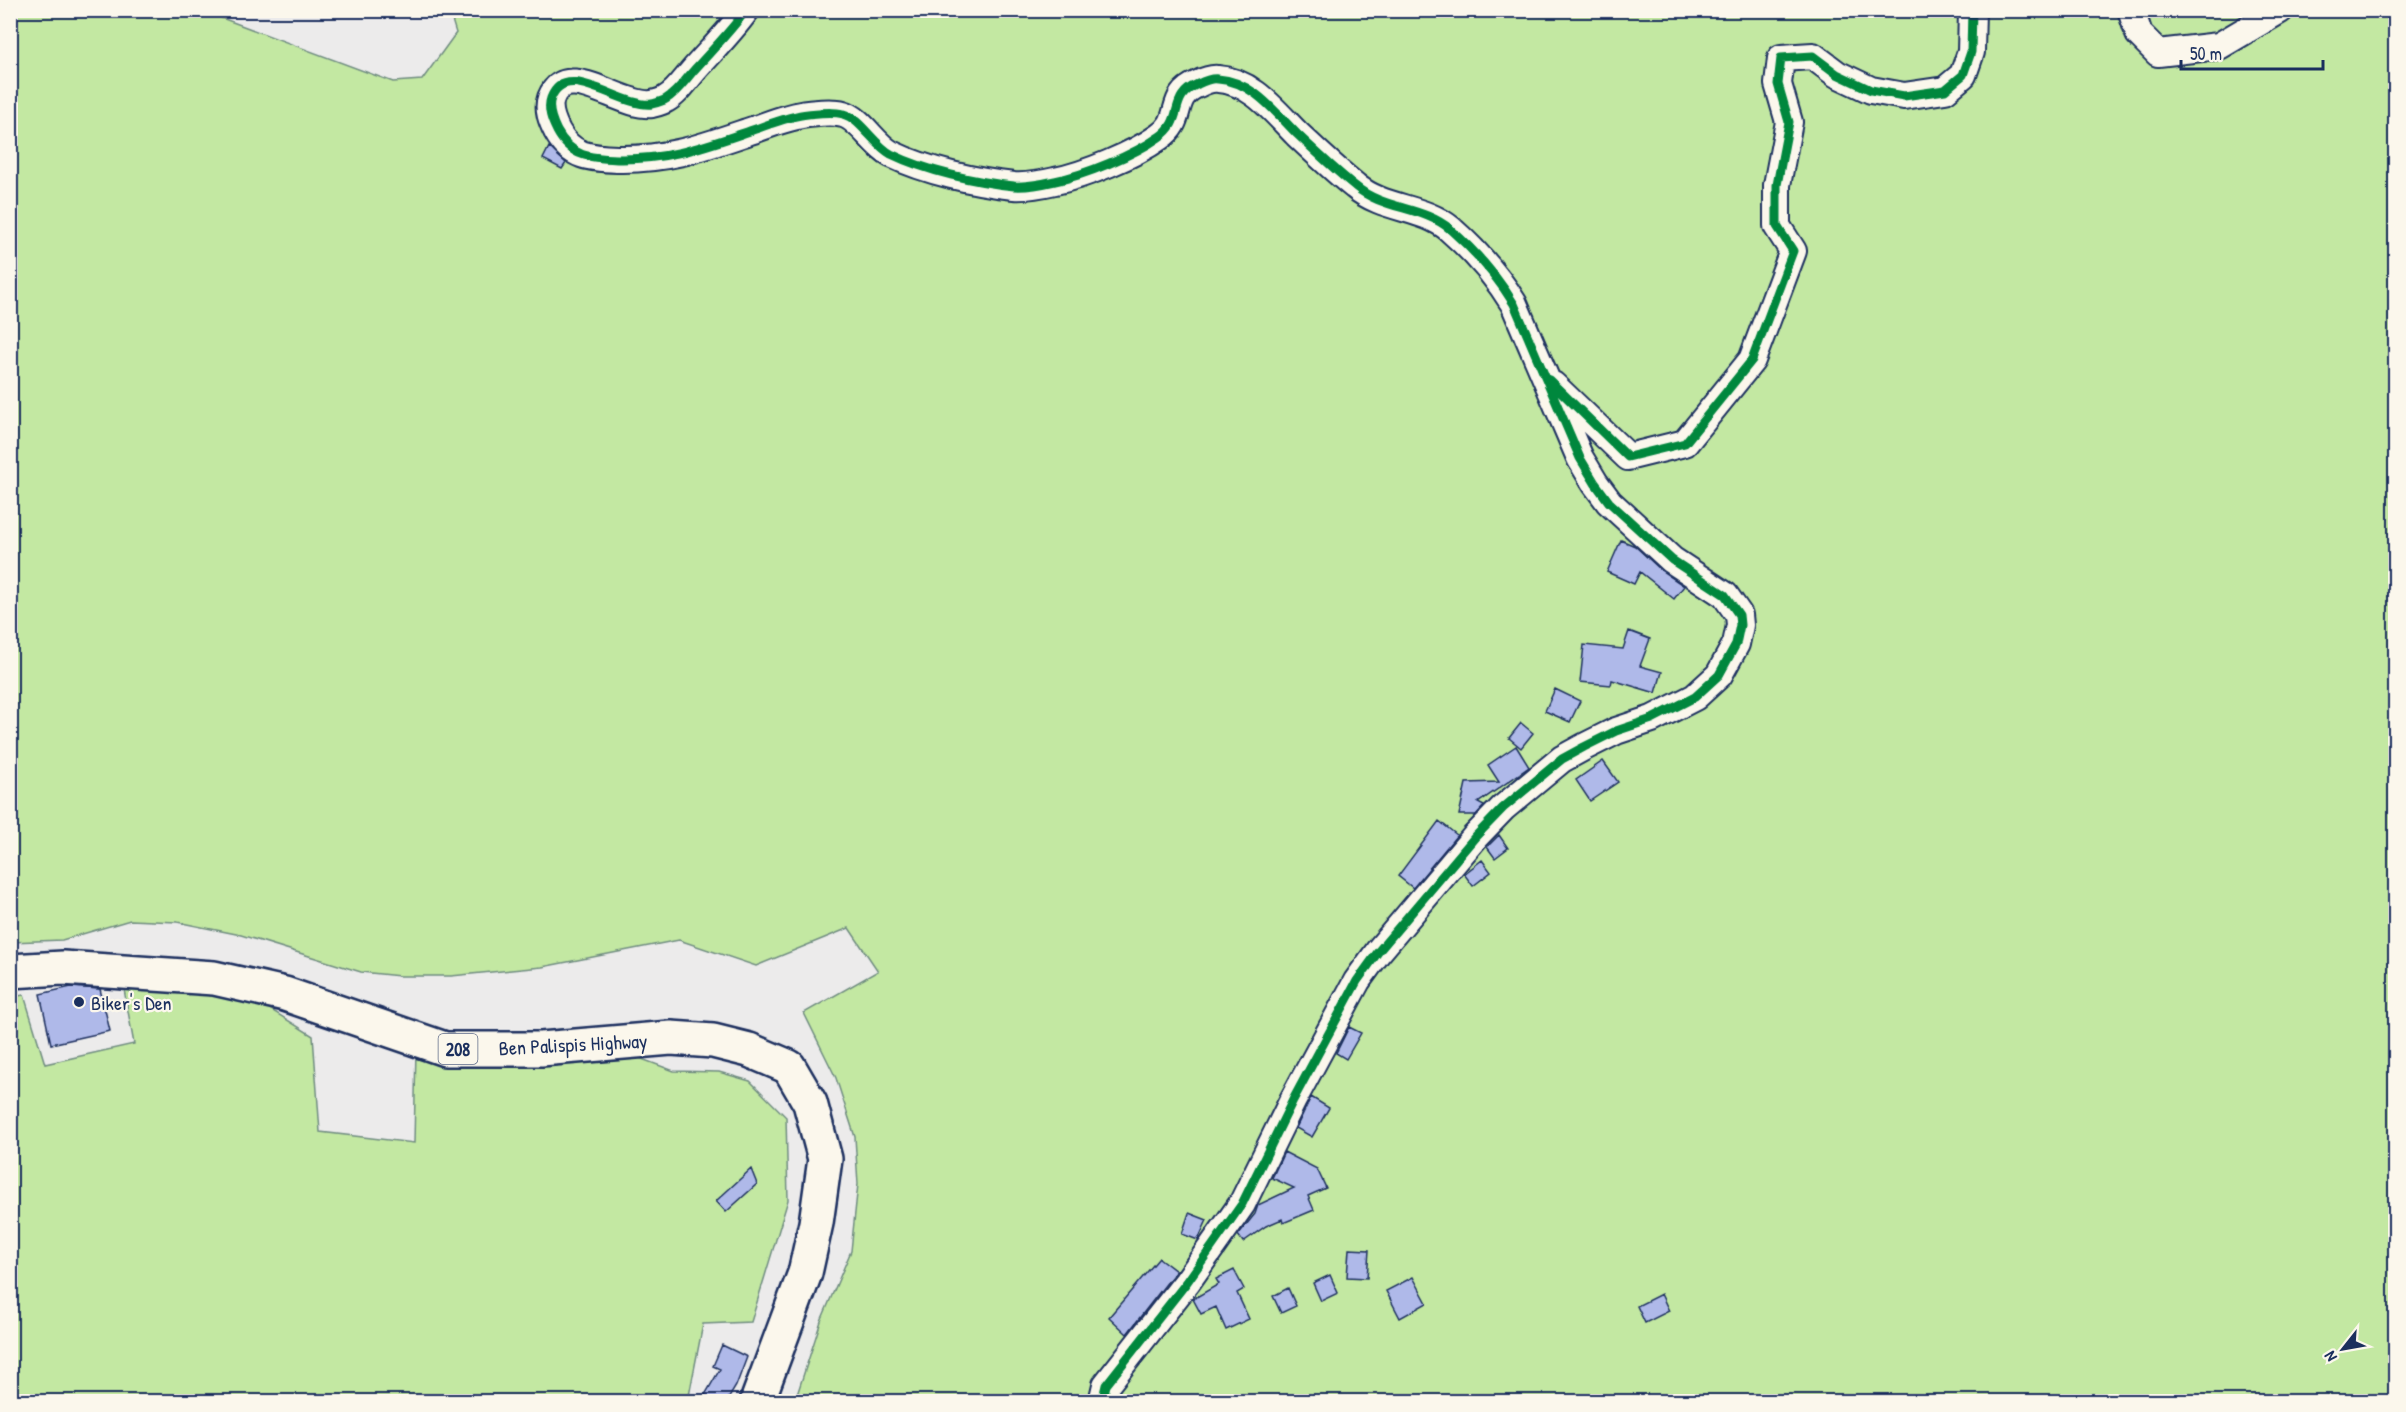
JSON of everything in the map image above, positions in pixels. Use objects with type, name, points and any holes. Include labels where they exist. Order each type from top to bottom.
[{"type":"main road","name":"Ben Palispis Highway","points":[[10,971],[63,968],[214,978],[285,994],[445,1048],[541,1049],[671,1038],[713,1041],[748,1050],[789,1067],[810,1103],[825,1159],[816,1223],[805,1274],[757,1401]]},
{"type":"street","points":[[746,10],[674,93],[657,103],[630,102],[582,81],[565,83],[553,93],[549,102],[553,123],[560,137],[569,149],[577,154],[604,159],[670,157],[802,115],[842,114],[850,117],[879,147],[893,154],[945,173],[1014,186],[1029,186],[1084,172],[1143,147],[1160,137],[1173,124],[1177,104],[1186,89],[1206,80],[1230,81],[1257,95],[1359,190],[1379,202],[1440,221],[1451,230],[1500,282],[1514,304],[1542,374],[1580,458],[1595,483],[1610,502],[1672,560],[1725,595],[1739,615],[1740,625],[1736,644],[1719,675],[1695,697],[1652,719],[1616,731],[1584,747],[1541,775],[1474,837],[1378,952],[1346,999],[1242,1204],[1187,1282],[1106,1385],[1102,1401]]},
{"type":"street","points":[[1542,374],[1628,457],[1685,443],[1752,360],[1793,251],[1777,226],[1777,185],[1789,122],[1778,84],[1781,58],[1813,57],[1837,74],[1870,90],[1904,96],[1945,90],[1963,75],[1971,52],[1972,10]]},
{"type":"street","points":[[2131,10],[2139,34],[2158,53],[2219,46],[2280,10]]},
{"type":"green space","points":[[449,10],[2395,11],[2395,1401],[795,1401],[821,1321],[851,1251],[858,1184],[855,1137],[836,1078],[804,1013],[878,971],[849,928],[756,966],[679,940],[542,967],[451,976],[400,976],[361,972],[241,935],[177,922],[130,920],[62,940],[11,942],[10,11],[203,11],[393,82],[422,80],[456,33]]},
{"type":"green space","points":[[121,973],[249,996],[313,1036],[320,1132],[414,1143],[416,1050],[485,1042],[561,1029],[674,1071],[719,1072],[750,1081],[786,1117],[788,1200],[751,1322],[703,1324],[688,1401],[11,1402],[11,997],[24,995],[45,1064],[134,1044]]},
{"type":"building","points":[[549,147],[566,163],[562,169],[543,159]]},
{"type":"building","points":[[1621,540],[1635,546],[1662,571],[1684,586],[1674,599],[1640,572],[1634,584],[1607,572]]},
{"type":"building","points":[[1629,631],[1650,639],[1640,666],[1662,672],[1656,693],[1612,680],[1611,685],[1580,682],[1584,645],[1623,649]]},
{"type":"building","points":[[1555,689],[1580,701],[1570,722],[1545,711]]},
{"type":"building","points":[[1521,723],[1533,733],[1521,748],[1509,738]]},
{"type":"building","points":[[1516,746],[1529,767],[1478,803],[1484,806],[1476,815],[1459,815],[1466,783],[1499,782],[1488,765]]},
{"type":"building","points":[[1603,761],[1618,782],[1590,801],[1576,780]]},
{"type":"building","points":[[1439,821],[1457,835],[1413,888],[1398,876]]},
{"type":"building","points":[[1499,835],[1508,848],[1495,858],[1487,847]]},
{"type":"building","points":[[1482,860],[1491,872],[1473,886],[1464,874]]},
{"type":"building","points":[[71,987],[100,989],[110,1031],[51,1044],[40,994]]},
{"type":"building","points":[[1349,1027],[1361,1033],[1346,1059],[1336,1053]]},
{"type":"building","points":[[1311,1097],[1329,1108],[1312,1137],[1296,1128]]},
{"type":"building","points":[[1284,1152],[1317,1169],[1326,1188],[1308,1196],[1314,1210],[1283,1223],[1282,1219],[1266,1226],[1243,1242],[1238,1235],[1255,1214],[1258,1205],[1294,1188],[1272,1178]]},
{"type":"building","points":[[751,1169],[757,1184],[726,1212],[716,1201]]},
{"type":"building","points":[[1189,1213],[1207,1220],[1198,1240],[1182,1234]]},
{"type":"building","points":[[1349,1249],[1369,1250],[1367,1278],[1347,1277]]},
{"type":"building","points":[[1159,1258],[1176,1271],[1127,1334],[1109,1317]]},
{"type":"building","points":[[1234,1270],[1244,1289],[1237,1293],[1249,1319],[1226,1330],[1216,1307],[1201,1314],[1193,1299],[1219,1284],[1216,1279]]},
{"type":"building","points":[[1330,1275],[1338,1293],[1321,1301],[1313,1283]]},
{"type":"building","points":[[1413,1277],[1427,1303],[1400,1318],[1386,1291]]},
{"type":"building","points":[[1288,1288],[1296,1306],[1281,1313],[1273,1296]]},
{"type":"building","points":[[1661,1294],[1669,1311],[1645,1323],[1637,1306]]},
{"type":"building","points":[[722,1345],[747,1357],[736,1386],[727,1401],[718,1401],[705,1395],[720,1369],[713,1366]]},
{"type":"cycle path","points":[[746,10],[678,90],[663,100],[652,104],[639,103],[581,83],[569,83],[558,87],[551,98],[550,111],[553,123],[562,140],[575,151],[590,157],[635,159],[698,148],[792,117],[825,112],[849,116],[891,154],[935,171],[983,182],[1030,186],[1094,169],[1149,144],[1172,123],[1183,95],[1200,83],[1215,79],[1242,85],[1262,99],[1311,147],[1366,194],[1439,222],[1450,229],[1477,255],[1514,304],[1580,458],[1595,483],[1609,502],[1672,560],[1725,595],[1739,615],[1740,625],[1736,644],[1719,675],[1695,697],[1652,719],[1616,731],[1562,759],[1503,808],[1475,837],[1378,952],[1357,981],[1293,1100],[1242,1204],[1187,1282],[1106,1385],[1102,1402]]},
{"type":"cycle path","points":[[1549,380],[1628,457],[1685,443],[1752,360],[1793,251],[1777,226],[1777,185],[1789,122],[1778,84],[1781,58],[1813,56],[1837,74],[1871,90],[1904,96],[1945,90],[1963,75],[1971,52],[1972,10]]},
{"type":"place","name":"Biker's Den","points":[[79,1002]]}]
